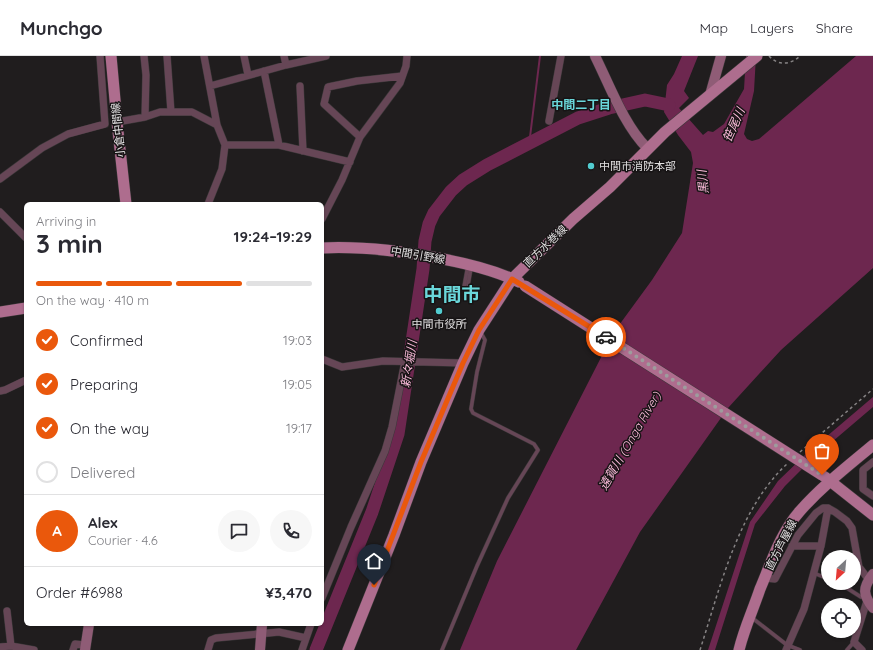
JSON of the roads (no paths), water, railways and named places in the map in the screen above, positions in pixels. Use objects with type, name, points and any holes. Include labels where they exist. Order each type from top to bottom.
[{"type":"main road","name":"小倉中間線","points":[[112,56],[117,122],[126,202]]},
{"type":"main road","name":"直方水巻線","points":[[348,650],[394,535],[421,462],[463,363],[479,330],[512,279],[573,219],[610,187],[664,132],[757,56]]},
{"type":"main road","name":"中間引野線","points":[[324,248],[377,248],[408,252],[470,264],[512,279],[826,478],[873,515]]},
{"type":"main road","points":[[0,312],[24,309]]},
{"type":"main road","name":"直方芦屋線","points":[[739,650],[743,633],[770,564],[789,526],[826,478],[873,445]]},
{"type":"street","points":[[0,180],[42,148],[68,134],[105,124],[100,56]]},
{"type":"street","points":[[144,56],[146,75],[145,117]]},
{"type":"street","points":[[167,56],[171,112]]},
{"type":"street","points":[[204,56],[217,124],[225,144],[222,169],[209,202]]},
{"type":"street","points":[[244,56],[248,75]]},
{"type":"street","points":[[284,56],[286,65]]},
{"type":"street","points":[[210,86],[286,65],[326,56]]},
{"type":"street","points":[[324,215],[342,180],[360,137],[400,83],[406,66],[407,56]]},
{"type":"street","points":[[549,121],[561,56]]},
{"type":"street","points":[[595,56],[624,116],[638,139],[647,148]]},
{"type":"street","points":[[710,95],[722,56]]},
{"type":"street","points":[[264,71],[278,145]]},
{"type":"street","points":[[360,137],[324,104],[328,87],[402,76]]},
{"type":"street","points":[[300,86],[303,151]]},
{"type":"street","points":[[117,122],[145,117],[160,112],[192,112],[217,124]]},
{"type":"street","points":[[225,144],[278,145],[350,162]]},
{"type":"street","points":[[0,212],[24,236]]},
{"type":"street","points":[[324,360],[342,367],[383,361],[463,363]]},
{"type":"street","points":[[324,593],[384,451],[392,427],[405,361]]},
{"type":"street","points":[[0,391],[24,381]]},
{"type":"street","points":[[873,462],[863,470],[863,489],[873,496]]},
{"type":"street","points":[[765,578],[775,580],[798,535],[816,513],[823,508],[828,508],[835,512],[847,521],[852,528],[860,567],[871,577],[865,586],[869,603],[866,604],[854,642],[862,650]]},
{"type":"street","points":[[787,647],[804,609],[821,546],[828,508]]},
{"type":"street","points":[[792,546],[821,546]]},
{"type":"street","points":[[7,612],[11,646]]},
{"type":"street","points":[[73,650],[75,644],[85,648],[90,626]]},
{"type":"street","points":[[302,650],[310,626]]},
{"type":"street","points":[[208,650],[211,640],[216,638],[262,629],[306,638]]},
{"type":"street","points":[[260,650],[262,629]]},
{"type":"street","points":[[0,647],[11,646],[34,650]]},
{"type":"lane","points":[[470,264],[468,285],[472,287],[472,290],[464,287],[470,264]]},
{"type":"lane","points":[[442,650],[477,566],[508,498],[538,450],[534,444],[472,413],[471,409],[477,372],[485,340],[479,330]]},
{"type":"lane","points":[[814,573],[821,576]]},
{"type":"lane","points":[[850,590],[869,603]]},
{"type":"lane","points":[[750,616],[787,647],[800,650]]},
{"type":"lane","points":[[846,650],[854,642]]},
{"type":"water","points":[[682,56],[698,56],[684,91],[689,98],[679,108],[703,135],[708,131],[713,132],[724,124],[744,89],[746,56],[756,56],[754,91],[744,134],[747,139],[752,141],[759,139],[856,56],[873,56],[873,268],[781,350],[728,408],[640,532],[576,650],[460,650],[497,561],[614,332],[652,280],[682,233],[693,163],[691,152],[678,135],[664,112],[667,85]]},
{"type":"water","points":[[873,397],[873,407],[812,459],[785,486],[755,524],[715,650],[708,650],[750,522],[778,481],[806,454]]},
{"type":"waterway","points":[[531,142],[530,137],[540,56]]},
{"type":"waterway","name":"新々堀川","points":[[316,650],[372,512],[398,434],[423,269],[425,241],[429,224],[434,213],[451,191],[463,180],[487,165],[578,118],[609,108],[645,100],[669,105]]},
{"type":"place","name":"中間市消防本部","points":[[591,166]]},
{"type":"place","name":"中間市役所","points":[[439,311]]},
{"type":"district","name":"中間二丁目","points":[[581,105]]},
{"type":"district","name":"中間市","points":[[452,294]]},
{"type":"water label","name":"笹尾川","points":[[734,125]]},
{"type":"water label","name":"黒川","points":[[703,182]]},
{"type":"water label","name":"遠賀川 (Onga River)","points":[[630,441]]}]
